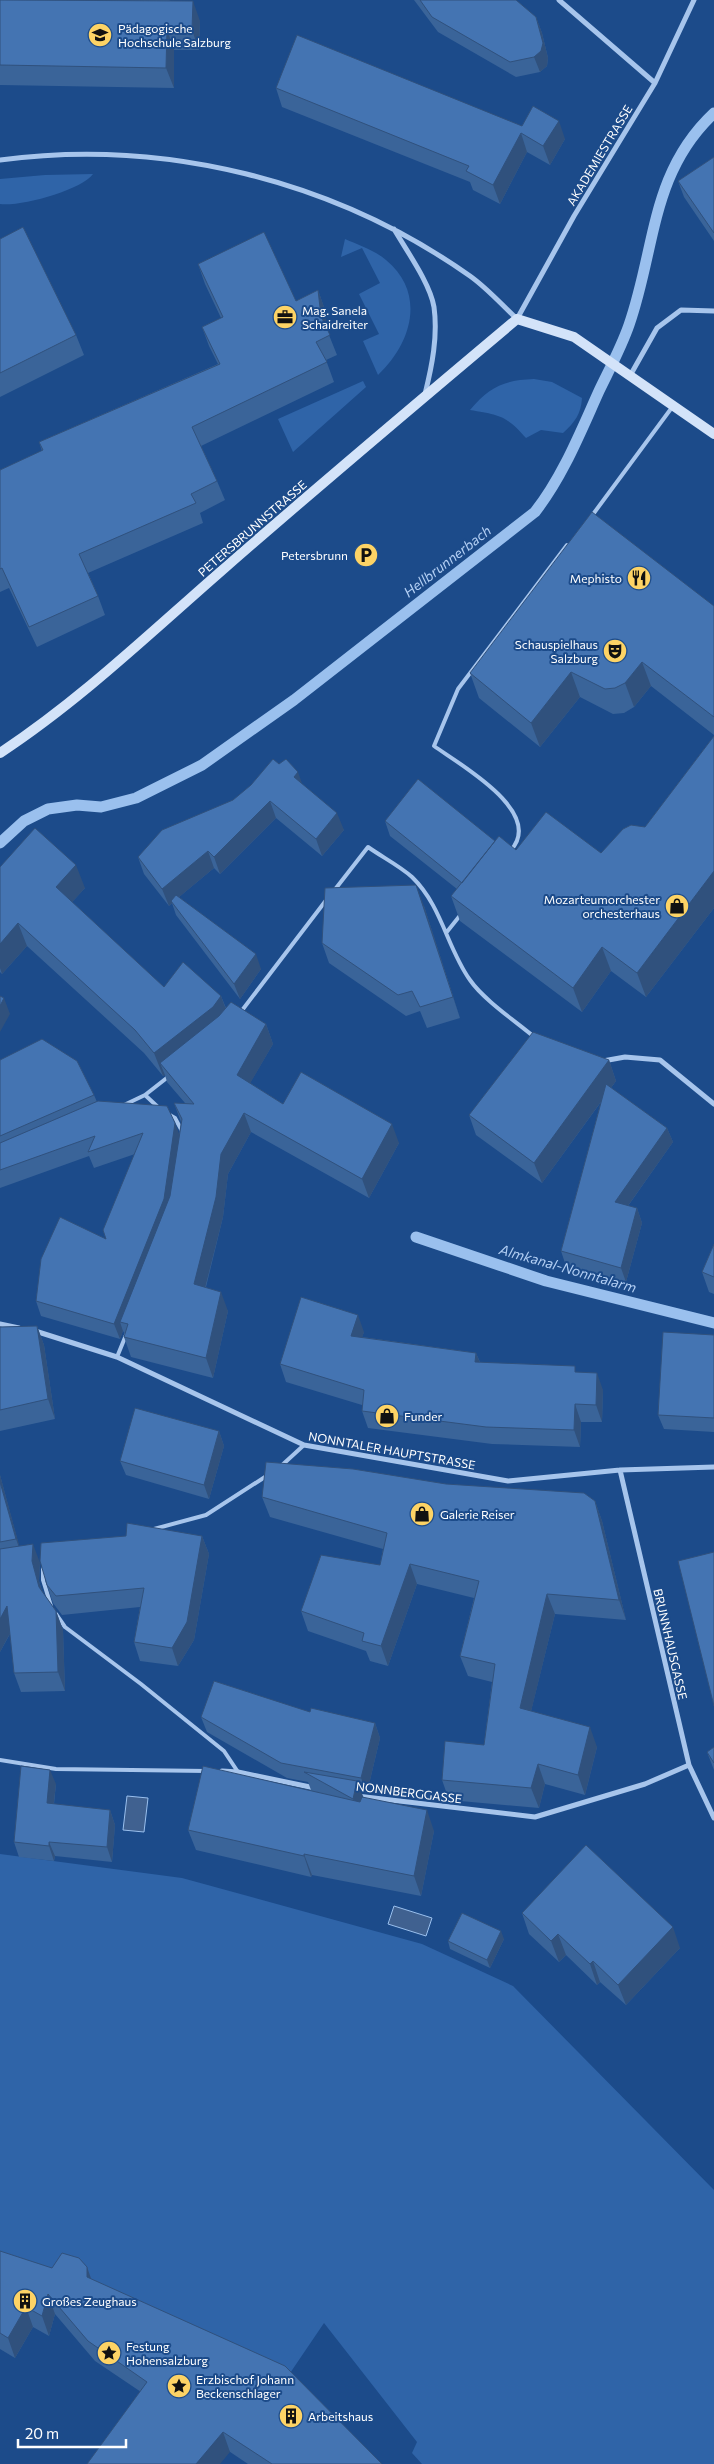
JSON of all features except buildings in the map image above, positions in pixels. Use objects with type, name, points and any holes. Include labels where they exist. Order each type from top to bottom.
[{"type":"main road","points":[[518,319],[574,337],[631,374],[714,434]]},
{"type":"main road","name":"PETERSBRUNNSTRASSE","points":[[0,753],[38,727],[111,667],[425,396],[518,319]]},
{"type":"street","points":[[559,0],[655,83]]},
{"type":"street","name":"AKADEMIESTRASSE","points":[[518,319],[574,216],[655,83],[694,0]]},
{"type":"street","points":[[0,160],[46,154],[156,157],[220,166],[314,194],[393,228],[471,277],[518,319]]},
{"type":"street","points":[[393,228],[426,287],[434,306],[434,356],[425,396]]},
{"type":"street","points":[[631,374],[657,328],[681,310],[714,311]]},
{"type":"street","points":[[597,1062],[625,1057],[660,1060],[714,1104]]},
{"type":"street","name":"NONNTALER HAUPTSTRASSE","points":[[0,1324],[49,1334],[117,1357],[304,1445],[508,1481],[620,1470],[714,1467]]},
{"type":"street","name":"BRUNNHAUSGASSE","points":[[620,1470],[690,1765],[714,1818]]},
{"type":"street","name":"NONNBERGGASSE","points":[[351,1795],[535,1817],[645,1784],[690,1765]]},
{"type":"street","points":[[219,1771],[238,1772],[323,1790]]},
{"type":"lane","points":[[590,518],[673,405]]},
{"type":"lane","points":[[507,854],[517,843],[519,829],[514,814],[501,794],[434,746],[458,689],[572,540]]},
{"type":"lane","points":[[236,1018],[368,848],[412,877],[430,901],[446,933],[450,946],[472,983],[536,1038]]},
{"type":"lane","points":[[446,933],[463,911]]},
{"type":"lane","points":[[118,1107],[145,1095],[174,1073]]},
{"type":"lane","points":[[145,1095],[175,1118],[185,1138]]},
{"type":"lane","points":[[117,1357],[126,1332]]},
{"type":"lane","points":[[149,1531],[206,1515],[276,1470],[304,1445]]},
{"type":"lane","points":[[44,1566],[43,1580],[50,1605],[65,1627],[141,1684],[224,1751],[238,1772]]},
{"type":"lane","points":[[0,1760],[56,1769],[209,1771]]},
{"type":"shaded area","points":[[93,174],[77,186],[50,196],[21,203],[0,204],[0,179],[45,175]]},
{"type":"shaded area","points":[[345,239],[381,256],[399,273],[407,288],[410,303],[410,319],[406,334],[390,363],[378,375],[363,341],[379,334],[359,294],[380,283],[362,248],[341,257]]},
{"type":"shaded area","points":[[534,379],[552,382],[582,398],[577,417],[563,433],[541,430],[526,438],[513,425],[501,417],[470,410],[491,390],[498,386],[514,381]]},
{"type":"shaded area","points":[[363,381],[366,387],[293,452],[278,419]]},
{"type":"shaded area","points":[[127,1796],[148,1798],[144,1832],[123,1830]]},
{"type":"shaded area","points":[[0,1854],[182,1878],[422,1944],[513,1986],[714,2190],[714,2464],[422,2464],[412,2453],[417,2442],[324,2323],[284,2382],[0,2269]]},
{"type":"shaded area","points":[[394,1906],[432,1918],[426,1936],[388,1924]]},
{"type":"waterway","name":"Hellbrunnerbach","points":[[0,843],[24,821],[48,809],[77,805],[101,807],[136,798],[202,765],[294,700],[535,512],[554,484],[570,454],[626,334],[638,296],[666,186],[693,136],[714,113]]},
{"type":"waterway","name":"Almkanal-Nonntalarm","points":[[416,1237],[546,1281],[714,1323]]},
{"type":"place","name":"Pädagogische Hochschule Salzburg","points":[[100,35]]},
{"type":"place","name":"Mag. Sanela Schaidreiter","points":[[285,317]]},
{"type":"place","name":"Petersbrunn","points":[[366,555]]},
{"type":"place","name":"Mephisto","points":[[639,578]]},
{"type":"place","name":"Schauspielhaus Salzburg","points":[[615,651]]},
{"type":"place","name":"Mozarteumorchester orchesterhaus","points":[[677,906]]},
{"type":"place","name":"Funder","points":[[387,1416]]},
{"type":"place","name":"Galerie Reiser","points":[[422,1514]]},
{"type":"place","name":"Großes Zeughaus","points":[[25,2301]]},
{"type":"place","name":"Festung Hohensalzburg","points":[[109,2353]]},
{"type":"place","name":"Erzbischof Johann Beckenschlager","points":[[179,2386]]},
{"type":"place","name":"Arbeitshaus","points":[[291,2416]]}]
